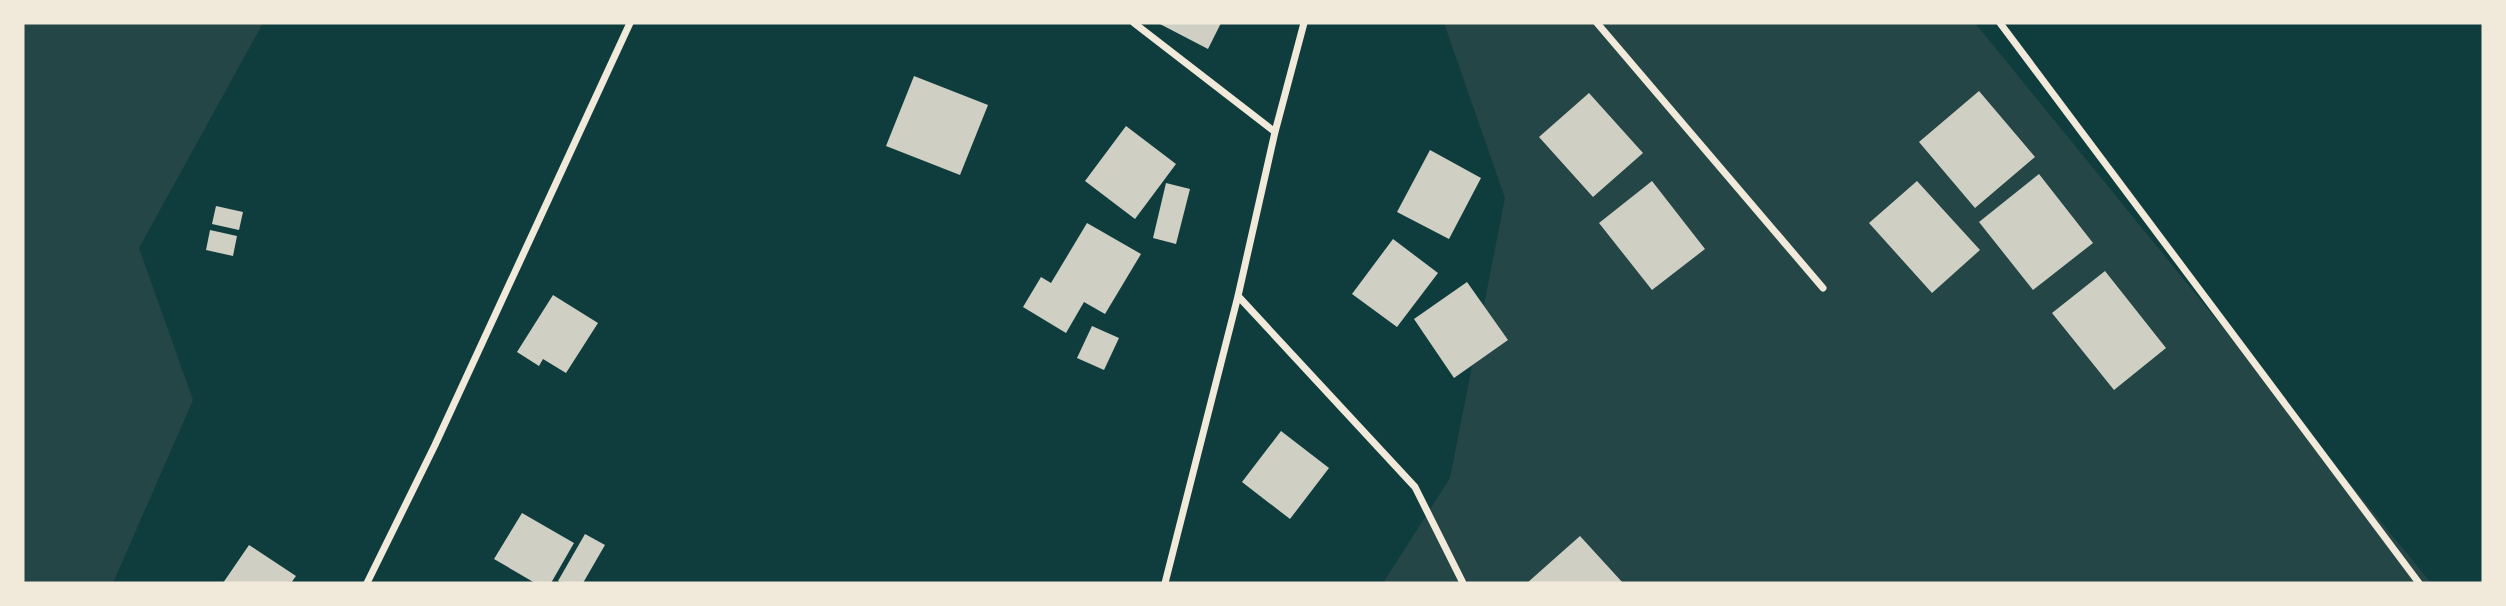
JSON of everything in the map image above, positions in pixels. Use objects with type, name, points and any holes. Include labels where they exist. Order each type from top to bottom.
[{"type":"street","points":[[367,583],[435,445],[630,23]]},
{"type":"street","points":[[1134,23],[1275,132]]},
{"type":"street","points":[[1165,583],[1304,23]]},
{"type":"street","points":[[1597,23],[1823,288]]},
{"type":"street","points":[[2000,23],[2419,583]]},
{"type":"street","points":[[1238,296],[1415,487],[1463,583]]},
{"type":"shaded area","points":[[23,23],[263,23],[139,248],[193,400],[113,583],[23,583]]},
{"type":"shaded area","points":[[1444,23],[1975,23],[2431,583],[1383,583],[1450,478],[1505,198]]},
{"type":"building","points":[[1158,23],[1221,23],[1208,49]]},
{"type":"building","points":[[914,76],[988,105],[960,175],[886,146]]},
{"type":"building","points":[[1979,91],[2035,157],[1975,208],[1919,142]]},
{"type":"building","points":[[1589,93],[1643,153],[1593,197],[1539,137]]},
{"type":"building","points":[[1126,126],[1176,164],[1135,219],[1085,181]]},
{"type":"building","points":[[1430,150],[1481,178],[1449,239],[1397,212]]},
{"type":"building","points":[[2039,174],[2093,243],[2033,290],[1979,222]]},
{"type":"building","points":[[1652,181],[1705,249],[1652,290],[1599,223]]},
{"type":"building","points":[[1917,181],[1980,250],[1932,293],[1869,223]]},
{"type":"building","points":[[1166,183],[1190,189],[1176,244],[1153,238]]},
{"type":"building","points":[[216,206],[243,212],[239,230],[212,224]]},
{"type":"building","points":[[1087,223],[1141,254],[1105,314],[1084,302],[1066,333],[1023,307],[1041,277],[1051,283]]},
{"type":"building","points":[[210,230],[237,236],[233,256],[206,250]]},
{"type":"building","points":[[1393,239],[1438,273],[1397,327],[1352,294]]},
{"type":"building","points":[[2105,271],[2166,348],[2114,390],[2052,313]]},
{"type":"building","points":[[1467,282],[1508,340],[1454,378],[1414,319]]},
{"type":"building","points":[[553,295],[598,323],[566,373],[543,359],[539,366],[517,352]]},
{"type":"building","points":[[1092,326],[1119,338],[1104,370],[1077,358]]},
{"type":"building","points":[[1281,431],[1329,468],[1290,519],[1242,482]]},
{"type":"building","points":[[522,513],[574,543],[551,583],[535,583],[494,559]]},
{"type":"building","points":[[585,534],[605,545],[583,583],[561,583],[558,581]]},
{"type":"building","points":[[1580,536],[1623,583],[1527,583]]},
{"type":"building","points":[[249,545],[296,576],[291,583],[223,583]]}]
